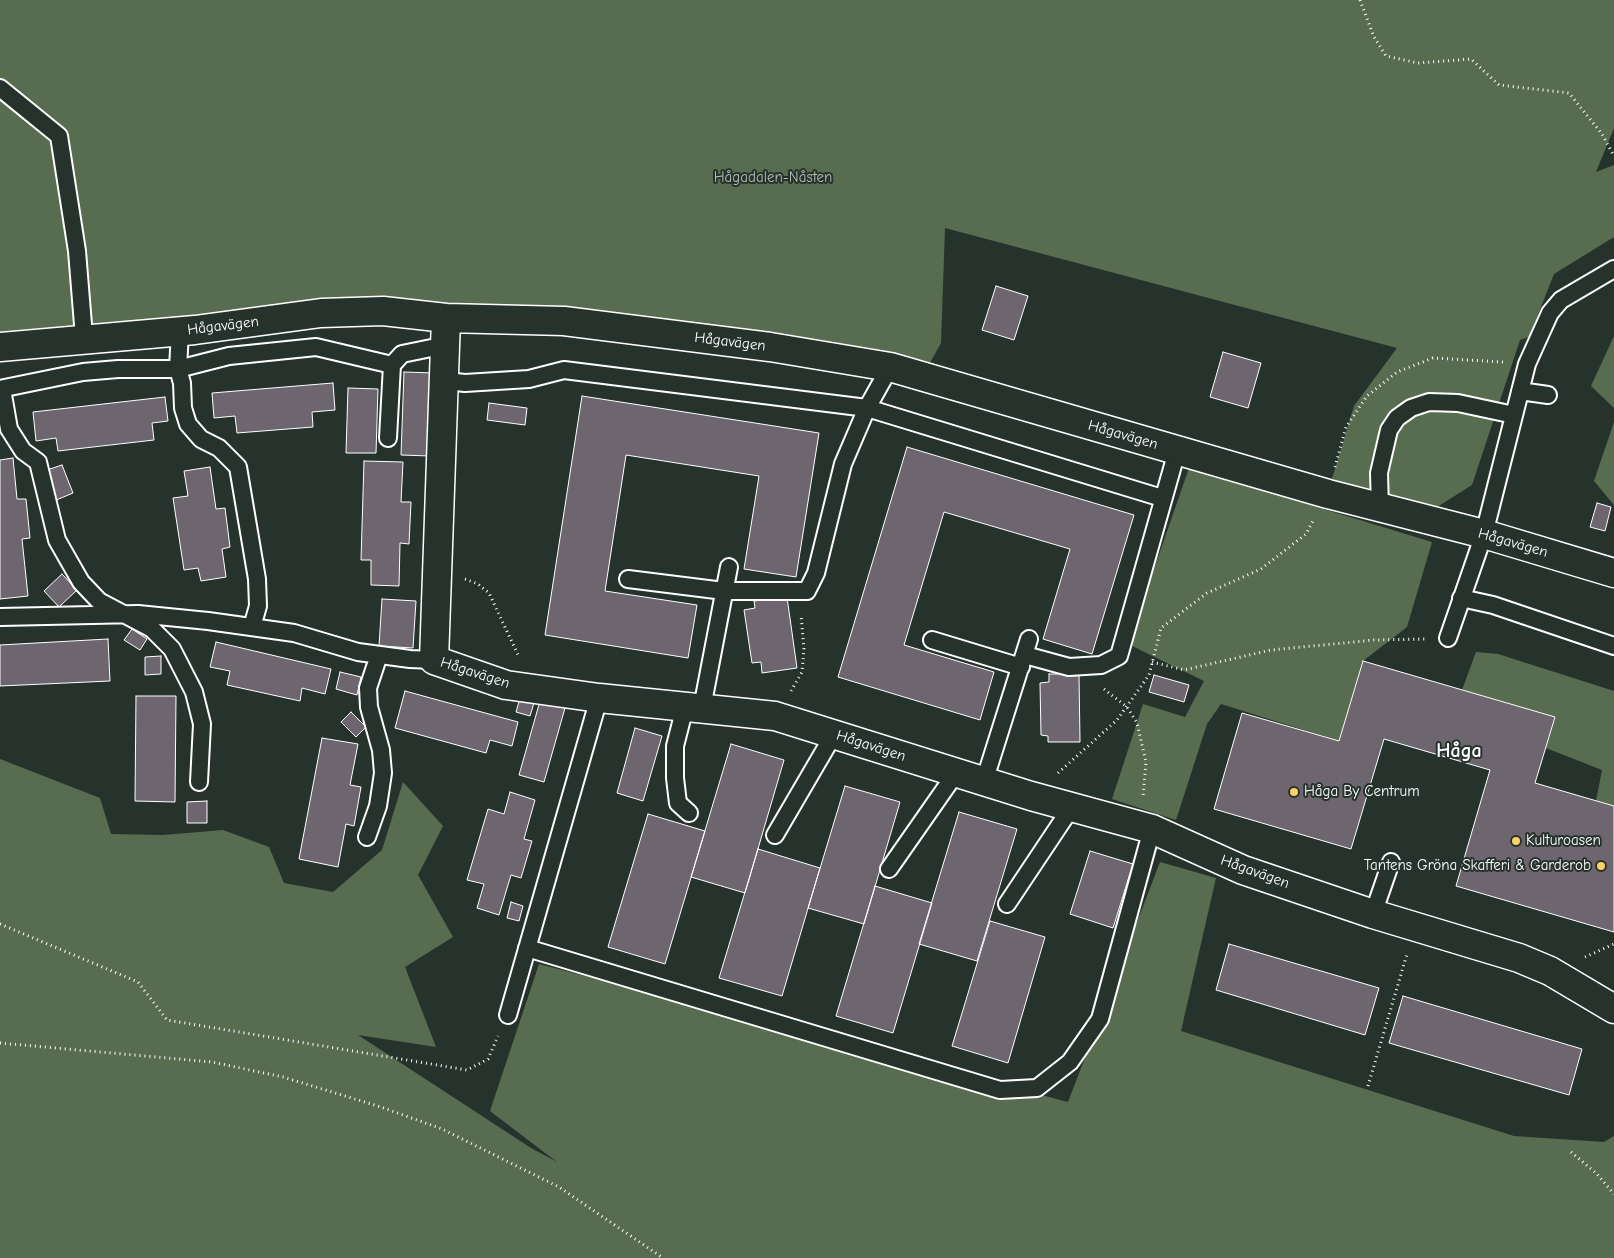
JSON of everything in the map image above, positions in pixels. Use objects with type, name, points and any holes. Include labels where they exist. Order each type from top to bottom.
[{"type":"street","name":"Hågavägen","points":[[0,347],[84,338],[180,331],[321,314],[384,312],[446,318],[564,321],[770,347],[890,367],[1328,494],[1484,534],[1614,573]]},
{"type":"street","name":"Hågavägen","points":[[446,318],[446,381],[434,660],[506,685],[599,698],[775,716],[984,782],[1144,827],[1242,870],[1414,927],[1520,958],[1550,971],[1614,1009]]},
{"type":"lane","points":[[0,88],[59,136],[77,251],[84,338]]},
{"type":"lane","points":[[1448,638],[1484,534],[1527,364],[1550,313],[1561,300],[1614,269]]},
{"type":"lane","points":[[180,331],[178,369],[182,383],[183,408],[188,424],[201,439],[219,448],[238,466],[257,579],[258,606],[252,627]]},
{"type":"lane","points":[[388,438],[392,365],[402,354],[446,345]]},
{"type":"lane","points":[[199,782],[202,724],[194,692],[172,649],[152,630],[99,601],[81,582],[57,540],[38,462],[23,451],[9,429],[1,389],[82,372],[118,368],[178,369],[229,356],[316,347],[392,365]]},
{"type":"lane","points":[[628,579],[724,591],[807,591],[816,573],[843,464],[867,408],[890,367]]},
{"type":"lane","points":[[446,381],[465,383],[529,379],[564,370],[867,408],[1162,498]]},
{"type":"lane","points":[[1520,391],[1548,395]]},
{"type":"lane","points":[[1380,508],[1379,473],[1389,430],[1397,418],[1411,408],[1429,402],[1458,403],[1514,415]]},
{"type":"lane","points":[[932,640],[1023,661],[1069,667],[1101,665],[1119,656],[1162,498],[1177,451]]},
{"type":"lane","points":[[689,813],[678,804],[675,778],[675,746],[693,708],[729,567]]},
{"type":"lane","points":[[1461,598],[1493,606],[1614,646]]},
{"type":"lane","points":[[0,617],[123,614],[208,621],[294,633],[358,652],[410,659],[434,660]]},
{"type":"lane","points":[[984,782],[1030,639]]},
{"type":"lane","points":[[367,837],[378,806],[383,773],[381,750],[369,707],[368,688],[379,654]]},
{"type":"lane","points":[[508,1014],[599,698]]},
{"type":"lane","points":[[775,835],[834,734]]},
{"type":"lane","points":[[889,869],[956,773]]},
{"type":"lane","points":[[1007,904],[1071,808]]},
{"type":"lane","points":[[527,948],[1000,1090],[1037,1088],[1070,1062],[1100,1019],[1144,827]]},
{"type":"lane","points":[[1373,914],[1391,862]]},
{"type":"path","points":[[1360,0],[1374,37],[1386,56],[1418,63],[1471,59],[1500,85],[1569,93],[1602,134],[1614,156]]},
{"type":"path","points":[[1031,796],[1117,720],[1149,675],[1161,628],[1207,593],[1261,569],[1306,534],[1328,494]]},
{"type":"path","points":[[437,574],[458,577],[478,584],[489,593],[519,656],[545,690]]},
{"type":"path","points":[[775,716],[802,672],[804,649],[798,592]]},
{"type":"path","points":[[1152,662],[1184,670],[1270,650],[1374,640],[1448,638]]},
{"type":"path","points":[[1089,666],[1100,686],[1127,707],[1137,723],[1146,762],[1142,801],[1144,827]]},
{"type":"path","points":[[0,924],[138,982],[167,1020],[467,1070],[488,1059],[508,1014]]},
{"type":"path","points":[[1368,1086],[1414,927]]},
{"type":"path","points":[[0,1043],[212,1062],[283,1077],[381,1107],[442,1129],[559,1187],[664,1258]]},
{"type":"path","points":[[1571,1152],[1596,1173],[1614,1194]]},
{"type":"green space","name":"Hågadalen-Nåsten","points":[[0,0],[1614,0],[1614,128],[1596,172],[1614,165],[1614,237],[1554,274],[1529,337],[1520,340],[1472,485],[1434,509],[1331,482],[1354,406],[1397,348],[945,228],[941,343],[917,386],[761,356],[415,316],[0,345]]},
{"type":"green space","points":[[1614,336],[1614,408],[1591,386]]},
{"type":"green space","points":[[1614,422],[1614,505],[1594,481]]},
{"type":"green space","points":[[1189,468],[1432,542],[1407,627],[1363,661],[1339,741],[1221,704],[1207,724],[1176,820],[1112,799],[1143,704],[1185,717],[1204,681],[1128,644]]},
{"type":"green space","points":[[1476,652],[1498,654],[1614,691],[1614,806],[1596,801],[1602,770],[1546,748],[1555,717],[1462,690]]},
{"type":"green space","points":[[0,759],[100,798],[111,834],[163,835],[223,830],[269,847],[284,883],[333,892],[382,850],[403,782],[443,826],[418,875],[453,937],[405,967],[436,1047],[358,1035],[531,1148],[557,1162],[490,1111],[539,964],[1068,1102],[1160,862],[1216,878],[1181,1031],[1514,1136],[1604,1142],[1614,1136],[1614,1258],[0,1258]]},
{"type":"building","points":[[996,286],[1028,296],[1014,340],[982,330]]},
{"type":"building","points":[[1223,352],[1261,363],[1248,408],[1210,397]]},
{"type":"building","points":[[404,372],[434,373],[430,456],[401,455]]},
{"type":"building","points":[[333,383],[335,410],[312,412],[313,427],[237,433],[235,416],[214,418],[212,393]]},
{"type":"building","points":[[348,388],[378,389],[376,453],[346,453]]},
{"type":"building","points":[[582,396],[819,433],[796,577],[744,569],[759,476],[626,455],[605,591],[697,605],[688,658],[545,635]]},
{"type":"building","points":[[165,397],[168,421],[152,423],[154,440],[58,451],[56,438],[36,441],[33,412]]},
{"type":"building","points":[[489,403],[527,408],[525,425],[487,420]]},
{"type":"building","points":[[907,447],[1134,515],[1092,654],[1043,639],[1070,549],[944,512],[904,645],[994,672],[980,720],[838,677]]},
{"type":"building","points":[[13,458],[17,499],[26,499],[30,538],[22,539],[28,596],[0,599],[0,460]]},
{"type":"building","points":[[364,461],[403,462],[401,502],[411,502],[409,544],[400,543],[399,586],[371,585],[371,560],[361,560]]},
{"type":"building","points":[[62,465],[73,493],[54,501],[44,471]]},
{"type":"building","points":[[210,467],[216,509],[225,508],[230,547],[222,549],[226,577],[201,581],[198,568],[184,570],[173,498],[188,496],[184,471]]},
{"type":"building","points":[[1597,503],[1611,507],[1605,531],[1590,527]]},
{"type":"building","points":[[62,574],[77,590],[59,607],[44,591]]},
{"type":"building","points":[[787,597],[797,668],[762,673],[761,662],[752,663],[744,610],[755,608],[754,601]]},
{"type":"building","points":[[382,599],[416,601],[413,648],[379,646]]},
{"type":"building","points":[[132,629],[147,639],[140,650],[124,640]]},
{"type":"building","points":[[108,639],[110,681],[0,686],[0,645]]},
{"type":"building","points":[[216,642],[331,669],[325,694],[302,688],[300,701],[227,685],[230,671],[210,667]]},
{"type":"building","points":[[161,656],[161,674],[145,675],[145,657]]},
{"type":"building","name":"Håga By Centrum","points":[[1363,661],[1555,717],[1535,783],[1614,806],[1614,932],[1456,886],[1490,770],[1384,739],[1351,849],[1214,809],[1242,713],[1339,741]]},
{"type":"building","points":[[340,672],[361,677],[357,695],[336,689]]},
{"type":"building","points":[[1049,674],[1079,674],[1080,742],[1048,742],[1048,736],[1041,735],[1040,683],[1049,682]]},
{"type":"building","points":[[1154,675],[1189,685],[1184,702],[1149,692]]},
{"type":"building","points":[[405,691],[518,722],[512,746],[490,740],[486,753],[395,728]]},
{"type":"building","points":[[136,696],[176,696],[175,802],[135,801]]},
{"type":"building","points":[[520,698],[534,703],[530,716],[516,712]]},
{"type":"building","points":[[540,701],[565,708],[544,782],[519,775]]},
{"type":"building","points":[[351,712],[366,727],[356,737],[341,722]]},
{"type":"building","points":[[635,728],[662,736],[643,801],[617,793]]},
{"type":"building","points":[[322,738],[358,744],[350,785],[361,787],[354,826],[346,824],[338,867],[299,859]]},
{"type":"building","points":[[731,744],[784,760],[745,893],[691,877]]},
{"type":"building","points":[[845,786],[900,802],[864,924],[808,908]]},
{"type":"building","points":[[510,792],[535,800],[524,839],[532,841],[521,878],[511,875],[499,915],[477,908],[484,884],[467,880],[488,809],[504,814]]},
{"type":"building","points":[[207,801],[207,823],[187,823],[187,802]]},
{"type":"building","points":[[959,812],[1017,829],[977,961],[919,944]]},
{"type":"building","points":[[648,814],[705,831],[665,964],[608,947]]},
{"type":"building","points":[[758,849],[820,868],[782,996],[719,978]]},
{"type":"building","points":[[1090,851],[1133,864],[1113,928],[1070,914]]},
{"type":"building","points":[[875,886],[932,903],[893,1033],[836,1016]]},
{"type":"building","points":[[511,902],[523,906],[519,921],[507,918]]},
{"type":"building","points":[[990,921],[1045,937],[1008,1063],[952,1046]]},
{"type":"building","points":[[1229,944],[1379,988],[1365,1035],[1216,990]]},
{"type":"building","points":[[1403,996],[1582,1049],[1569,1095],[1389,1043]]},
{"type":"place","name":"Håga By Centrum","points":[[1294,792]]},
{"type":"place","name":"Kulturoasen","points":[[1516,841]]},
{"type":"place","name":"Tantens Gröna Skafferi & Garderob","points":[[1601,866]]},
{"type":"district","name":"Håga","points":[[1459,751]]}]
